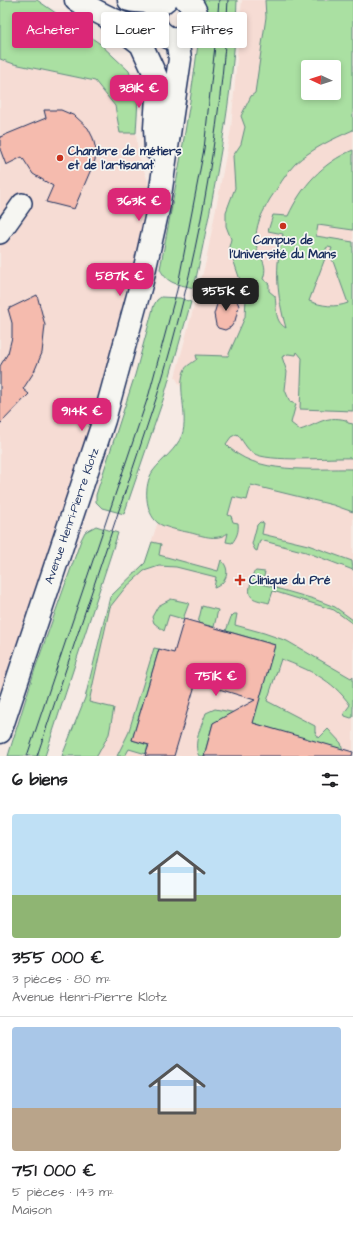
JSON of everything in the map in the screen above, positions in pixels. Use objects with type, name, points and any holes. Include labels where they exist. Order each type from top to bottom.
[{"type":"main road","points":[[76,0],[101,14]]},
{"type":"main road","points":[[129,0],[137,2],[164,1]]},
{"type":"main road","points":[[169,35],[187,36],[195,26],[196,13],[192,5],[186,0]]},
{"type":"main road","name":"Avenue Henri-Pierre Klotz","points":[[156,12],[164,1]]},
{"type":"main road","name":"Avenue Henri-Pierre Klotz","points":[[0,732],[104,420],[142,282],[158,209],[180,59],[169,37]]},
{"type":"main road","points":[[143,48],[158,81],[155,128],[158,209]]},
{"type":"street","points":[[0,234],[22,203]]},
{"type":"shaded area","points":[[242,0],[353,0],[353,756],[62,756],[85,698],[110,597],[145,562],[194,409],[175,377],[206,261],[231,129],[238,48],[247,48],[247,12],[241,12]]},
{"type":"shaded area","points":[[0,59],[14,64],[95,81],[115,106],[120,133],[136,133],[138,154],[158,209],[0,732]]},
{"type":"green space","points":[[0,0],[37,0],[54,12],[12,12],[12,48],[93,48],[93,39],[101,45],[101,48],[104,48],[129,71],[138,99],[136,133],[120,133],[115,106],[95,81],[14,64],[0,59]]},
{"type":"green space","points":[[203,0],[237,0],[236,12],[202,12]]},
{"type":"green space","name":"Campus de l'Université du Mans","points":[[265,0],[353,0],[353,130],[315,149],[291,168],[263,212],[259,221],[256,243],[265,267],[263,279],[269,284],[269,291],[275,296],[278,318],[282,325],[286,328],[280,304],[278,281],[278,258],[283,234],[268,231],[273,215],[288,216],[300,195],[314,177],[342,155],[353,150],[353,230],[318,225],[316,236],[353,242],[353,411],[300,409],[302,358],[297,352],[296,355],[288,354],[282,357],[287,372],[285,390],[290,402],[296,404],[291,423],[300,430],[327,419],[346,420],[348,423],[353,424],[353,458],[286,459],[260,456],[251,452],[237,434],[231,437],[226,444],[238,454],[252,461],[268,466],[303,469],[353,469],[353,512],[333,505],[251,485],[247,500],[233,497],[228,515],[231,516],[233,522],[238,523],[238,529],[232,543],[226,542],[228,533],[218,537],[208,537],[172,529],[158,523],[150,513],[147,491],[153,471],[173,450],[182,435],[184,419],[182,384],[185,369],[197,359],[196,355],[228,356],[245,317],[246,298],[229,247],[231,239],[226,226],[226,212],[235,188],[233,156],[241,144],[245,127],[241,116],[251,96],[255,93],[266,17]],"holes":[[[326,248],[332,248],[330,253],[348,303],[338,306],[328,306],[309,301],[327,253]]]},
{"type":"green space","points":[[197,48],[234,48],[232,73],[216,181],[194,288],[170,281],[160,269],[190,102]]},
{"type":"green space","points":[[161,297],[180,298],[191,302],[163,400],[124,514],[102,508],[96,502],[96,495],[135,375],[154,305]]},
{"type":"green space","points":[[260,522],[264,523],[262,534],[308,545],[352,561],[353,570],[306,552],[260,540],[257,551],[255,550],[252,544],[257,525]]},
{"type":"green space","points":[[96,526],[118,533],[45,756],[8,756],[35,669],[81,540],[85,532]]},
{"type":"green space","points":[[152,542],[161,544],[159,555],[218,571],[221,560],[226,568],[226,576],[222,583],[214,588],[216,577],[176,567],[159,566],[144,571],[125,588],[110,607],[89,702],[114,708],[109,734],[97,756],[62,756],[85,698],[110,597],[145,563]]},
{"type":"green space","points":[[256,571],[265,572],[262,584],[314,599],[335,607],[353,620],[353,624],[334,610],[273,591],[269,603],[252,598],[250,588],[252,575]]},
{"type":"green space","points":[[171,599],[189,603],[183,619],[169,615],[164,631],[154,623],[152,617],[158,606]]},
{"type":"green space","points":[[202,606],[218,610],[214,627],[198,623]]},
{"type":"green space","points":[[234,614],[237,614],[235,625],[287,641],[351,678],[353,676],[353,717],[351,718],[345,716],[344,713],[350,705],[336,688],[319,676],[281,659],[267,701],[315,726],[315,732],[319,738],[328,729],[341,743],[343,751],[250,722],[259,700],[275,645],[226,631],[231,617]]},
{"type":"green space","points":[[154,648],[159,649],[132,740],[148,745],[146,754],[129,749],[125,756],[117,756],[128,734]]},
{"type":"green space","points":[[215,709],[237,713],[213,723],[204,756],[199,756],[197,751],[197,740],[200,729],[206,713]]},
{"type":"building","name":"Chambre de métiers et de l'artisanat","points":[[44,110],[61,110],[75,116],[88,128],[93,138],[96,150],[95,160],[74,209],[46,202],[53,186],[33,174],[22,157],[6,165],[0,149],[0,137],[46,118]]},
{"type":"building","points":[[227,293],[235,296],[239,306],[235,321],[231,327],[225,330],[218,328],[214,314],[218,301]]},
{"type":"building","points":[[37,295],[45,325],[42,353],[34,372],[23,389],[29,394],[0,424],[0,366],[8,353],[12,337],[12,323],[8,309]]},
{"type":"building","points":[[184,619],[275,645],[253,723],[353,752],[352,756],[204,756],[213,723],[255,700],[196,682],[174,756],[145,756],[149,745],[132,740],[159,649],[174,653]]},
{"type":"tram line","points":[[27,756],[149,394],[177,290],[204,149],[219,0]]},
{"type":"tram line","points":[[37,756],[157,396],[184,299],[195,250],[213,151],[225,50],[228,0]]},
{"type":"place","name":"Chambre de métiers et de l'artisanat","points":[[60,158]]},
{"type":"place","name":"Campus de l'Université du Mans","points":[[283,226]]},
{"type":"place","name":"Clinique du Pré","points":[[240,580]]}]
